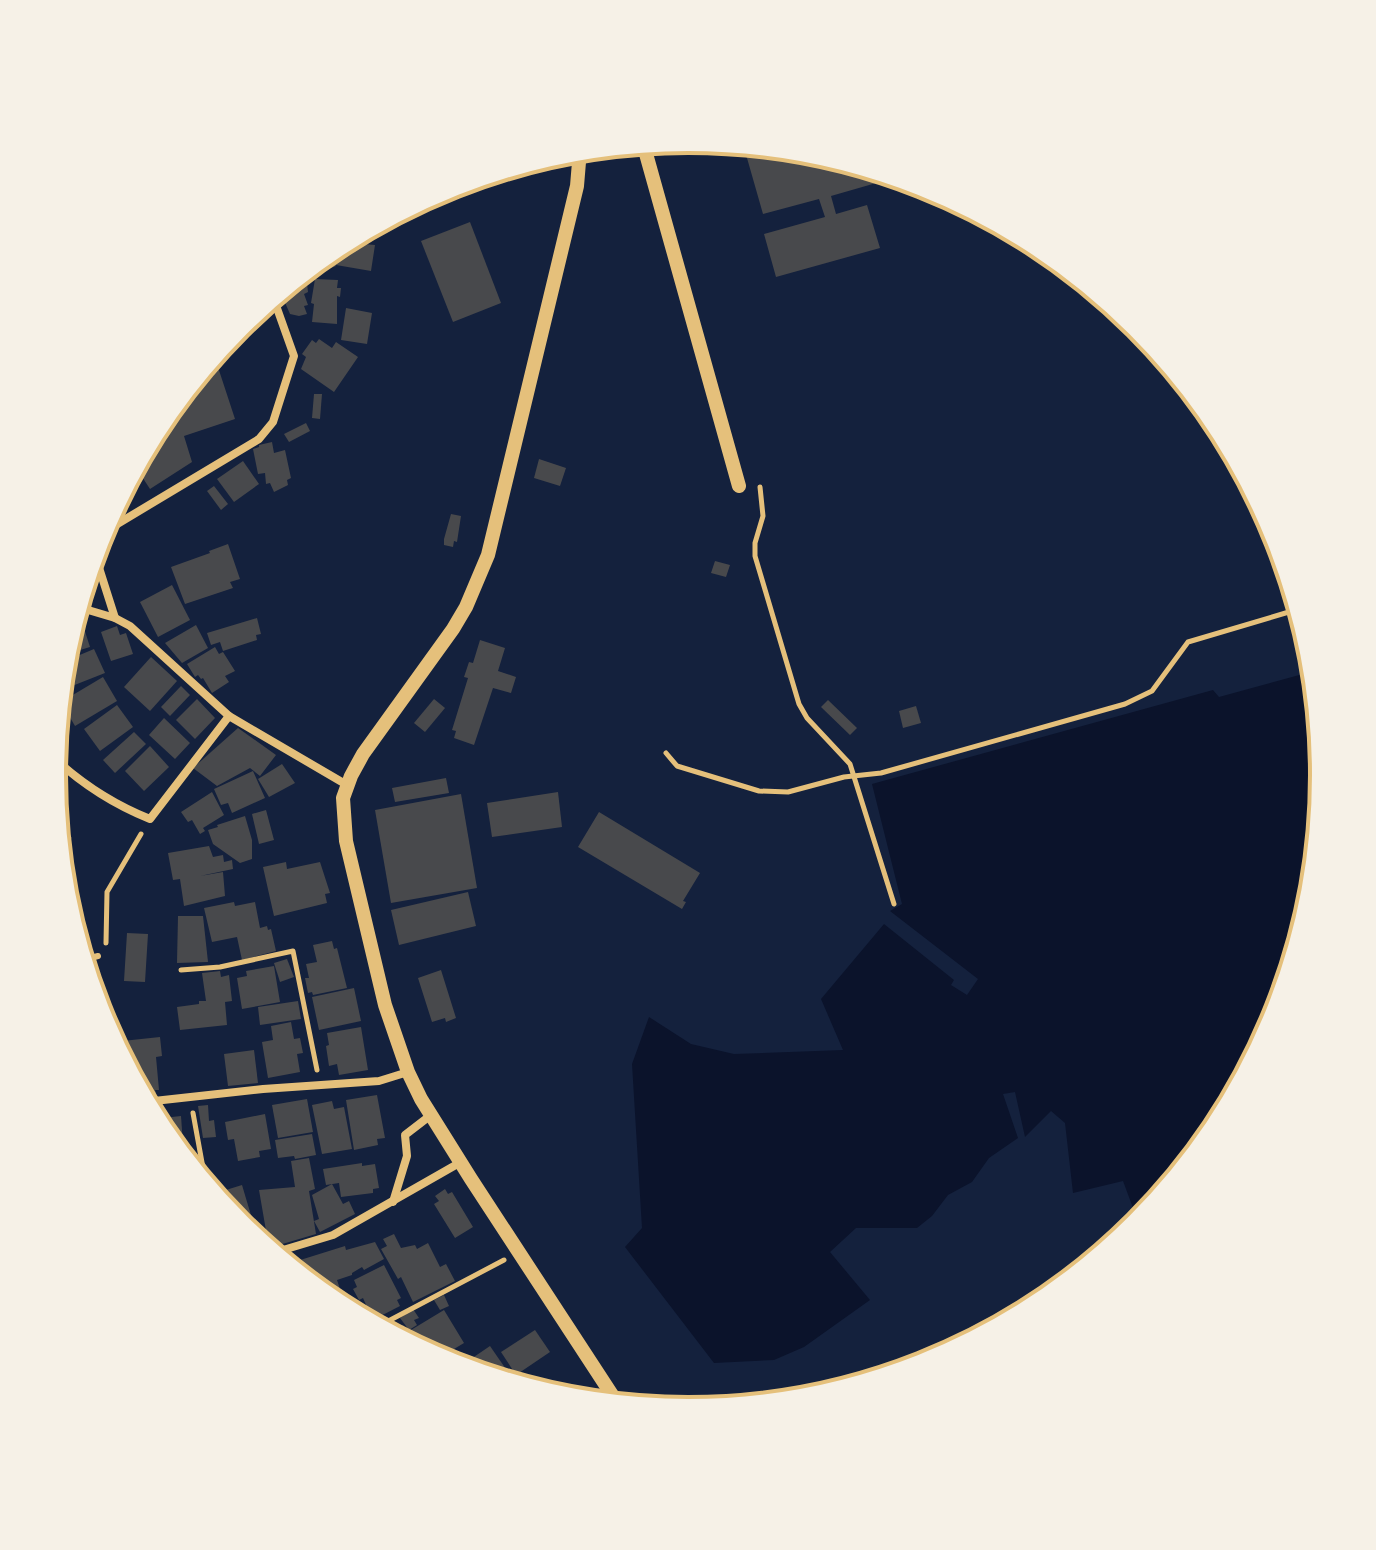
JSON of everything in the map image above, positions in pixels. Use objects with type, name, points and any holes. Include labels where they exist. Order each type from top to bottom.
[{"type":"street","points":[[646,154],[739,486]]},
{"type":"street","points":[[579,163],[577,186],[496,527],[479,580],[453,629],[363,754],[343,798],[349,856],[385,1005],[408,1072],[431,1115],[610,1392]]},
{"type":"street","points":[[120,523],[259,439],[273,422],[294,356],[277,308]]},
{"type":"street","points":[[100,572],[115,618]]},
{"type":"street","points":[[88,610],[130,626],[229,716],[347,785]]},
{"type":"street","points":[[66,769],[127,810],[150,819],[229,716]]},
{"type":"street","points":[[158,1101],[379,1081],[408,1072]]},
{"type":"street","points":[[393,1202],[407,1156],[405,1135],[431,1115]]},
{"type":"street","points":[[286,1249],[333,1235],[461,1162]]},
{"type":"lane","points":[[94,957],[98,956]]},
{"type":"path","points":[[759,480],[763,516],[755,543],[755,556],[799,704],[807,718],[850,764],[894,904]]},
{"type":"path","points":[[666,753],[677,766],[759,791],[788,792],[881,773],[1125,704],[1152,691],[1188,642],[1288,612]]},
{"type":"path","points":[[98,956],[106,950],[107,892],[150,819]]},
{"type":"path","points":[[181,970],[220,967],[293,951],[316,1058],[319,1087]]},
{"type":"path","points":[[190,1097],[202,1163]]},
{"type":"path","points":[[389,1320],[519,1252]]},
{"type":"water","points":[[1302,674],[1309,734],[1309,816],[1305,856],[1289,936],[1263,1013],[1227,1086],[1181,1154],[1133,1209],[1123,1181],[1073,1193],[1065,1123],[1051,1111],[1025,1137],[1015,1092],[1003,1094],[1018,1138],[989,1158],[972,1182],[948,1195],[932,1216],[917,1228],[856,1228],[830,1252],[870,1300],[804,1347],[774,1360],[714,1363],[625,1247],[642,1228],[632,1064],[649,1017],[691,1044],[734,1054],[843,1050],[821,999],[884,924],[954,980],[951,985],[967,995],[978,979],[890,911],[902,904],[872,784],[1213,690],[1219,697]]},
{"type":"building","points":[[746,156],[849,174],[877,183],[831,196],[836,214],[867,205],[880,248],[776,277],[764,234],[825,217],[819,199],[763,214]]},
{"type":"building","points":[[470,222],[501,303],[453,322],[421,241]]},
{"type":"building","points":[[364,244],[375,245],[371,271],[336,265]]},
{"type":"building","points":[[315,279],[338,280],[337,288],[341,288],[340,297],[337,296],[337,324],[312,322]]},
{"type":"building","points":[[307,284],[308,292],[304,294],[307,314],[290,314],[285,302]]},
{"type":"building","points":[[346,308],[372,313],[367,344],[341,340]]},
{"type":"building","points":[[319,339],[332,348],[336,342],[358,357],[334,392],[301,369],[306,357],[302,354],[312,340],[316,343]]},
{"type":"building","points":[[218,367],[235,419],[184,436],[192,462],[150,489],[142,477],[149,464],[171,429]]},
{"type":"building","points":[[314,394],[322,394],[320,419],[312,418]]},
{"type":"building","points":[[306,423],[310,431],[289,442],[284,434]]},
{"type":"building","points":[[272,442],[274,453],[285,450],[291,478],[287,480],[288,485],[274,492],[270,483],[266,484],[265,473],[258,474],[253,449]]},
{"type":"building","points":[[539,459],[566,468],[560,486],[534,478]]},
{"type":"building","points":[[243,461],[259,484],[234,502],[217,479]]},
{"type":"building","points":[[214,486],[228,504],[221,510],[207,491]]},
{"type":"building","points":[[451,514],[461,516],[457,542],[454,541],[453,547],[444,545]]},
{"type":"building","points":[[228,544],[240,579],[230,582],[233,588],[185,604],[171,567]]},
{"type":"building","points":[[715,561],[730,565],[726,577],[711,573]]},
{"type":"building","points":[[172,585],[190,620],[158,637],[140,602]]},
{"type":"building","points":[[257,618],[261,634],[256,635],[257,640],[223,651],[220,642],[211,645],[207,633]]},
{"type":"building","points":[[196,625],[208,648],[182,663],[165,643]]},
{"type":"building","points":[[117,626],[120,635],[126,633],[133,654],[111,661],[101,632]]},
{"type":"building","points":[[84,628],[90,647],[79,650]]},
{"type":"building","points":[[480,640],[505,648],[498,671],[516,677],[511,693],[493,688],[474,745],[454,738],[456,731],[452,730],[468,678],[464,677],[469,662],[473,663]]},
{"type":"building","points":[[215,647],[219,654],[223,652],[235,671],[225,676],[229,682],[212,693],[203,678],[195,677],[187,664]]},
{"type":"building","points":[[94,649],[105,673],[72,686],[78,656]]},
{"type":"building","points":[[151,657],[177,681],[150,711],[124,687]]},
{"type":"building","points":[[103,677],[117,701],[75,726],[69,715],[71,696]]},
{"type":"building","points":[[181,686],[190,695],[170,716],[161,707]]},
{"type":"building","points":[[197,699],[215,718],[195,739],[176,720]]},
{"type":"building","points":[[434,699],[445,708],[425,732],[414,723]]},
{"type":"building","points":[[828,700],[857,728],[850,735],[821,707]]},
{"type":"building","points":[[117,705],[133,727],[100,751],[84,729]]},
{"type":"building","points":[[916,706],[921,723],[903,728],[899,711]]},
{"type":"building","points":[[164,718],[190,743],[175,759],[149,735]]},
{"type":"building","points":[[238,728],[276,755],[260,776],[250,768],[217,786],[193,768]]},
{"type":"building","points":[[134,732],[146,744],[115,773],[103,760]]},
{"type":"building","points":[[150,746],[169,767],[144,791],[125,771]]},
{"type":"building","points":[[282,764],[295,783],[269,797],[258,779]]},
{"type":"building","points":[[253,771],[265,798],[232,813],[228,803],[221,805],[214,789]]},
{"type":"building","points":[[446,778],[449,793],[395,802],[392,788]]},
{"type":"building","points":[[212,792],[224,815],[203,828],[205,831],[200,834],[192,820],[188,822],[181,812]]},
{"type":"building","points":[[558,792],[562,827],[492,837],[487,803]]},
{"type":"building","points":[[461,794],[477,888],[391,903],[375,810]]},
{"type":"building","points":[[266,810],[274,840],[259,844],[252,814]]},
{"type":"building","points":[[599,812],[700,873],[683,901],[686,902],[682,909],[578,847]]},
{"type":"building","points":[[245,816],[252,840],[252,859],[240,863],[213,844],[208,830]]},
{"type":"building","points":[[209,846],[213,857],[223,855],[224,862],[232,860],[233,869],[200,876],[223,872],[225,896],[184,906],[180,879],[173,880],[168,853]]},
{"type":"building","points":[[286,862],[287,869],[320,862],[330,893],[325,894],[327,903],[274,916],[263,867]]},
{"type":"building","points":[[468,892],[476,926],[399,945],[391,910]]},
{"type":"building","points":[[234,902],[235,906],[255,902],[260,928],[267,926],[268,930],[271,929],[276,951],[242,960],[237,937],[212,942],[204,908]]},
{"type":"building","points":[[178,916],[203,916],[208,962],[177,963]]},
{"type":"building","points":[[127,933],[148,934],[145,982],[124,981]]},
{"type":"building","points":[[332,941],[334,949],[337,948],[347,988],[313,995],[312,992],[308,993],[306,964],[317,962],[313,945]]},
{"type":"building","points":[[287,959],[294,977],[280,982],[274,963]]},
{"type":"building","points":[[274,966],[280,1002],[242,1009],[237,978],[247,976],[246,971]]},
{"type":"building","points":[[441,970],[456,1018],[432,1022],[418,978]]},
{"type":"building","points":[[220,971],[221,977],[229,975],[232,1001],[225,1002],[227,1025],[180,1030],[177,1007],[206,1001],[202,973]]},
{"type":"building","points":[[354,988],[361,1021],[319,1030],[312,997]]},
{"type":"building","points":[[298,1001],[301,1019],[260,1025],[258,1007]]},
{"type":"building","points":[[291,1022],[294,1039],[300,1038],[303,1053],[297,1054],[300,1072],[268,1078],[262,1042],[273,1040],[271,1026]]},
{"type":"building","points":[[361,1027],[368,1070],[339,1075],[337,1064],[329,1066],[327,1033]]},
{"type":"building","points":[[160,1037],[162,1056],[156,1057],[159,1090],[155,1090],[156,1093],[149,1086],[126,1041]]},
{"type":"building","points":[[254,1050],[258,1083],[228,1086],[224,1054]]},
{"type":"building","points":[[377,1095],[385,1138],[377,1139],[378,1145],[354,1150],[346,1100]]},
{"type":"building","points":[[307,1099],[313,1132],[278,1138],[272,1105]]},
{"type":"building","points":[[332,1101],[334,1109],[344,1107],[352,1149],[322,1154],[312,1105]]},
{"type":"building","points":[[208,1105],[209,1121],[214,1120],[216,1137],[203,1138],[198,1106]]},
{"type":"building","points":[[265,1114],[271,1149],[259,1151],[260,1157],[238,1161],[234,1139],[228,1140],[225,1122]]},
{"type":"building","points":[[181,1116],[182,1137],[171,1121],[169,1117]]},
{"type":"building","points":[[312,1134],[316,1155],[278,1158],[275,1140]]},
{"type":"building","points":[[309,1158],[315,1189],[309,1191],[316,1234],[280,1245],[266,1232],[259,1190],[295,1187],[291,1161]]},
{"type":"building","points":[[362,1163],[362,1166],[375,1164],[379,1188],[373,1189],[373,1193],[341,1197],[339,1183],[326,1185],[323,1169]]},
{"type":"building","points":[[332,1184],[343,1204],[349,1201],[355,1214],[320,1232],[314,1221],[319,1219],[312,1195]]},
{"type":"building","points":[[242,1185],[252,1219],[248,1215],[225,1190]]},
{"type":"building","points":[[445,1189],[448,1194],[452,1192],[473,1227],[455,1238],[434,1204],[439,1201],[435,1196]]},
{"type":"building","points":[[394,1234],[401,1248],[415,1245],[417,1249],[428,1243],[440,1267],[446,1264],[455,1281],[413,1302],[401,1277],[398,1279],[381,1249],[387,1246],[383,1239]]},
{"type":"building","points":[[375,1242],[384,1259],[337,1280],[339,1290],[299,1260],[345,1246],[346,1250]]},
{"type":"building","points":[[384,1265],[401,1298],[397,1300],[400,1306],[381,1316],[377,1314],[366,1307],[363,1298],[359,1300],[353,1289],[357,1287],[354,1280]]},
{"type":"building","points":[[444,1295],[449,1306],[440,1310],[434,1300]]},
{"type":"building","points":[[413,1309],[419,1318],[414,1320],[417,1325],[409,1330],[400,1318]]},
{"type":"building","points":[[444,1310],[464,1343],[454,1349],[456,1352],[411,1330]]},
{"type":"building","points":[[535,1330],[550,1352],[518,1373],[514,1372],[501,1352]]},
{"type":"building","points":[[490,1346],[506,1370],[488,1364],[472,1358]]}]
